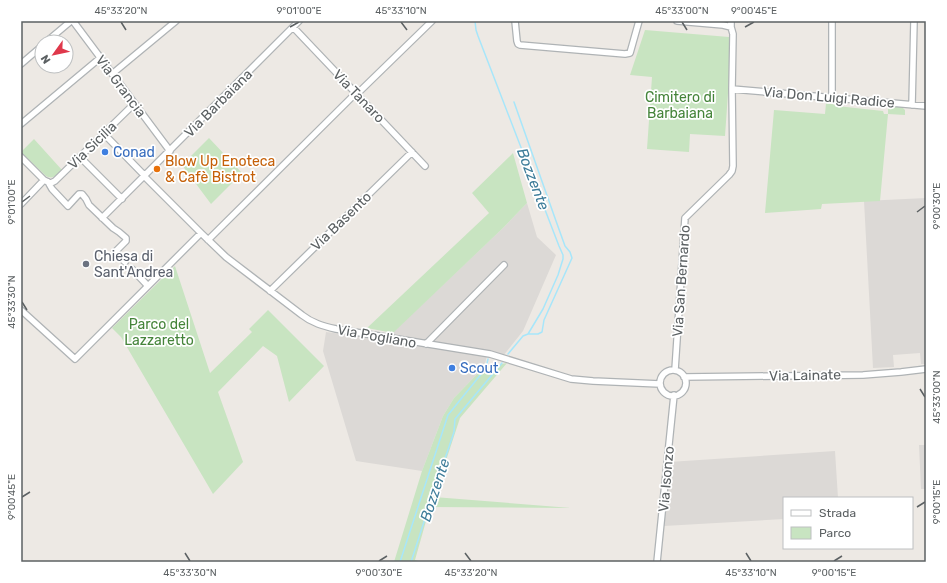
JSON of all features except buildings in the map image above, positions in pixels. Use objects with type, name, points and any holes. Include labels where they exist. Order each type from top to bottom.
[{"type":"street","points":[[56,34],[72,21]]},
{"type":"street","name":"Via Grancia","points":[[72,21],[170,151]]},
{"type":"street","points":[[112,74],[176,21]]},
{"type":"street","name":"Via Barbaiana","points":[[102,218],[299,21]]},
{"type":"street","points":[[208,240],[432,21]]},
{"type":"street","points":[[515,21],[517,41],[520,45],[625,54],[630,53],[639,21]]},
{"type":"street","points":[[677,21],[723,25],[731,24]]},
{"type":"street","points":[[832,21],[832,97]]},
{"type":"street","points":[[912,105],[914,21]]},
{"type":"street","name":"Via San Bernardo","points":[[675,370],[685,218],[729,175],[734,166],[732,89],[733,34],[731,24]]},
{"type":"street","name":"Via Tanaro","points":[[293,27],[425,166]]},
{"type":"street","points":[[21,64],[34,53]]},
{"type":"street","points":[[21,124],[100,58]]},
{"type":"street","name":"Via Don Luigi Radice","points":[[732,89],[926,106]]},
{"type":"street","name":"Via Sicilia","points":[[21,204],[46,181],[51,183],[55,181],[134,104]]},
{"type":"street","name":"Via Pogliano","points":[[103,135],[106,136],[226,257],[308,319],[324,326],[490,354],[571,379],[660,384]]},
{"type":"street","name":"Via Basento","points":[[270,291],[412,152]]},
{"type":"street","points":[[21,157],[46,181],[68,206],[79,194],[82,194],[89,205],[126,238],[126,241],[115,252],[125,262]]},
{"type":"street","points":[[80,157],[122,199]]},
{"type":"street","points":[[21,310],[75,359],[201,233]]},
{"type":"street","points":[[426,344],[504,265]]},
{"type":"street","points":[[132,269],[148,286]]},
{"type":"street","name":"Via Lainate","points":[[684,376],[863,375],[926,369]]},
{"type":"street","points":[[675,370],[684,376],[686,381],[685,386],[683,391],[679,394],[669,395],[662,389],[660,379],[666,371],[675,370]]},
{"type":"street","name":"Via Isonzo","points":[[658,562],[674,395]]},
{"type":"shaded area","points":[[926,198],[926,364],[921,364],[920,353],[893,355],[894,367],[873,368],[864,201]]},
{"type":"shaded area","points":[[527,203],[537,237],[556,255],[523,331],[503,356],[389,336],[504,227]]},
{"type":"shaded area","points":[[326,332],[424,345],[487,356],[484,367],[454,398],[443,416],[422,471],[356,461],[323,351]]},
{"type":"shaded area","points":[[919,445],[926,445],[926,489],[921,489]]},
{"type":"shaded area","points":[[835,451],[838,497],[783,497],[783,519],[664,526],[669,462]]},
{"type":"green space","name":"Cimitero di Barbaiana","points":[[645,30],[729,37],[729,79],[725,136],[690,134],[689,152],[647,149],[652,77],[630,75]]},
{"type":"green space","points":[[826,103],[837,106],[883,111],[884,114],[888,114],[880,201],[822,204],[821,209],[765,213],[774,110],[825,114]]},
{"type":"green space","points":[[888,106],[902,107],[905,110],[905,115],[888,114]]},
{"type":"green space","points":[[209,138],[242,173],[211,204],[182,165]]},
{"type":"green space","points":[[34,139],[62,170],[55,176],[46,176],[21,152]]},
{"type":"green space","points":[[513,153],[527,203],[504,227],[393,333],[367,328],[489,213],[472,193]]},
{"type":"green space","name":"Parco del Lazzaretto","points":[[175,266],[210,373],[252,332],[249,329],[268,310],[324,366],[289,402],[277,356],[263,346],[218,392],[243,462],[213,494],[121,337],[112,328]]},
{"type":"green space","points":[[507,363],[460,418],[434,497],[571,508],[430,507],[415,560],[421,562],[394,562],[422,471],[443,416],[454,398],[484,367]]},
{"type":"waterway","name":"Bozzente","points":[[475,21],[478,36],[563,255],[558,275],[543,309],[528,334],[523,336],[508,354]]},
{"type":"waterway","name":"Bozzente","points":[[514,102],[565,246],[570,252],[572,258],[544,320],[542,332],[538,334],[528,334]]},
{"type":"waterway","points":[[400,562],[448,415],[486,368],[488,359]]},
{"type":"waterway","name":"Bozzente","points":[[411,562],[454,432],[455,419],[502,363]]},
{"type":"place","name":"Conad","points":[[105,152]]},
{"type":"place","name":"Blow Up Enoteca & Cafè Bistrot","points":[[157,169]]},
{"type":"place","name":"Chiesa di Sant'Andrea","points":[[86,264]]},
{"type":"place","name":"Scout","points":[[452,368]]}]
